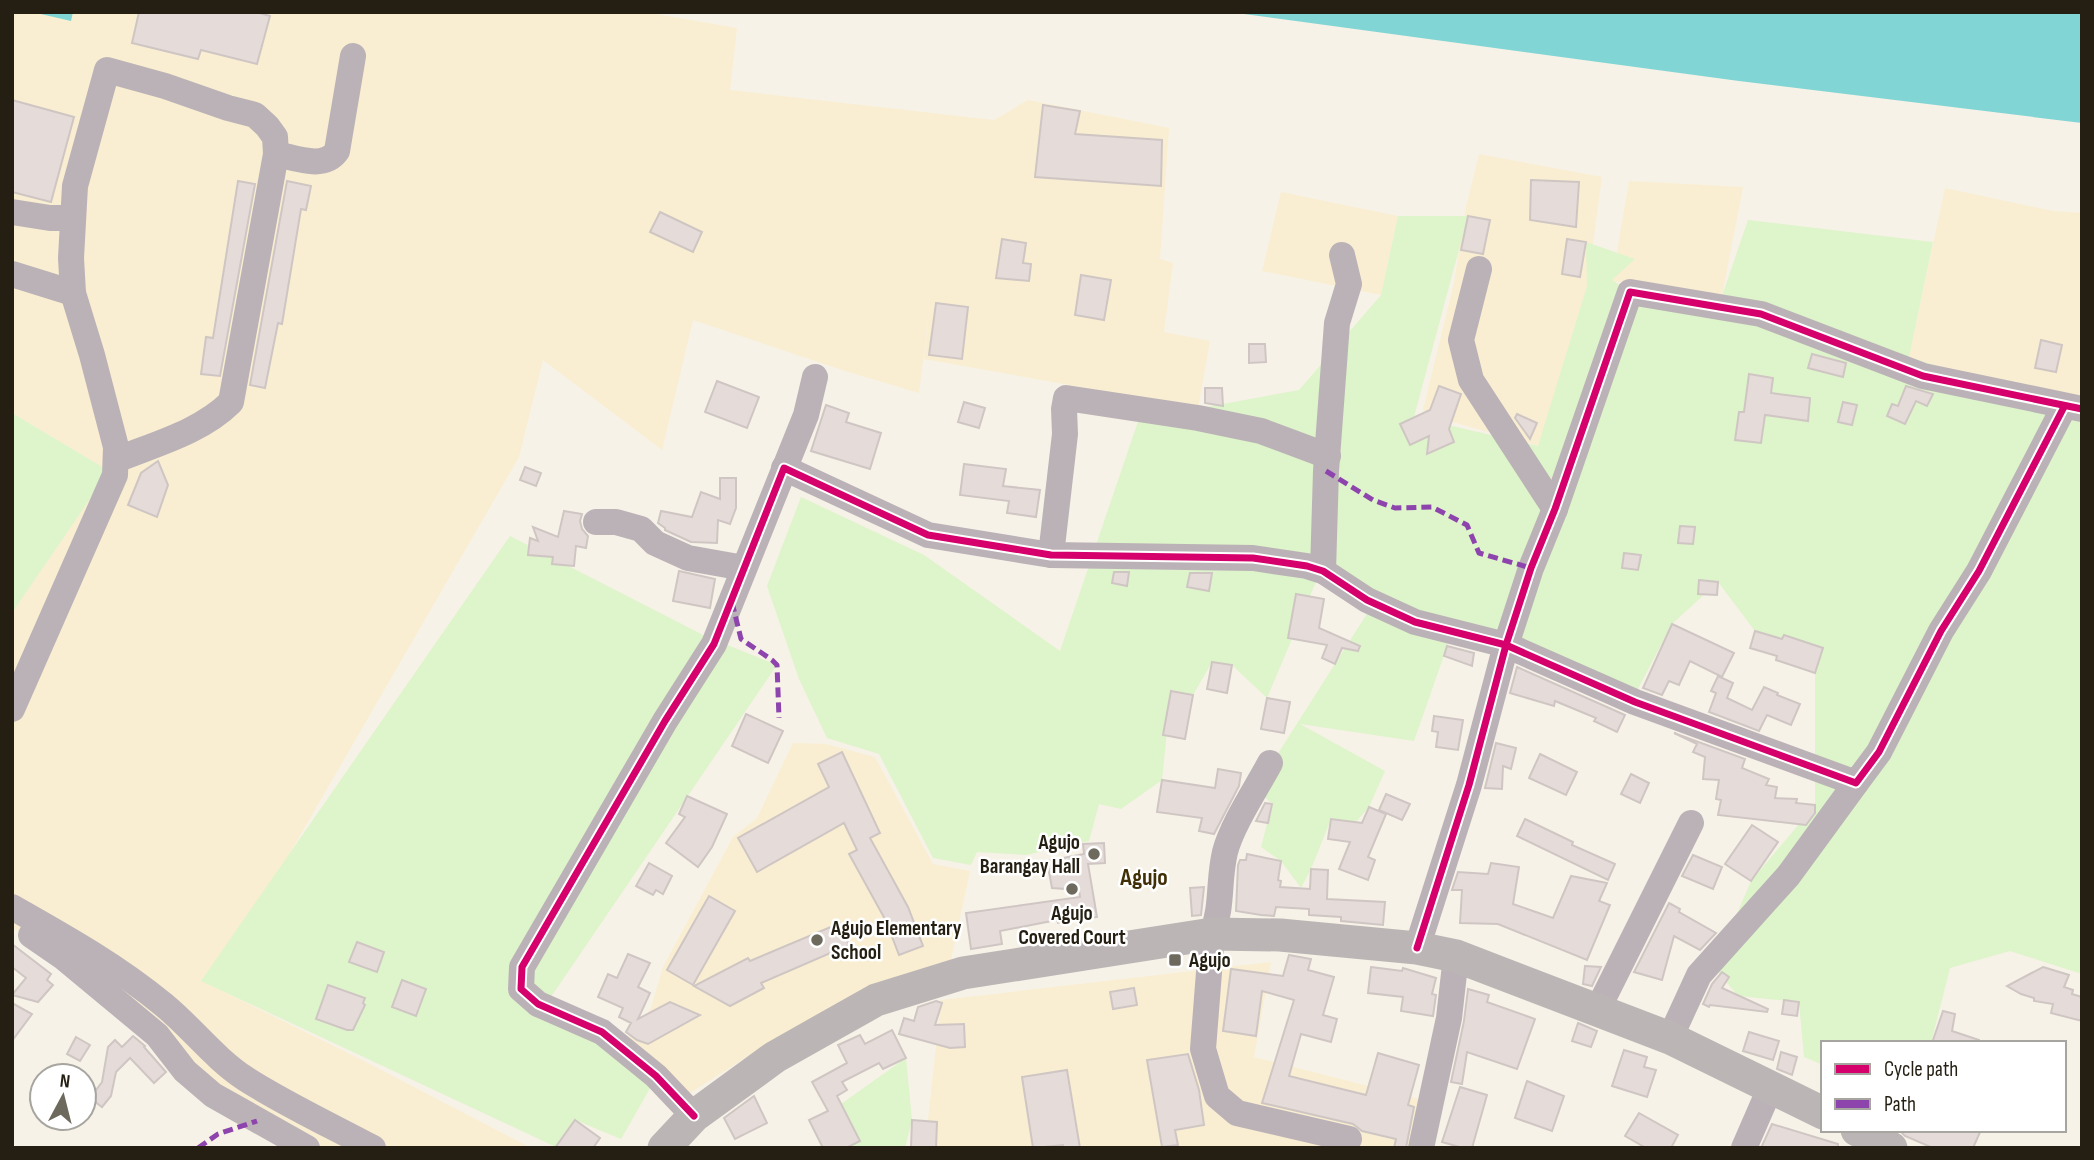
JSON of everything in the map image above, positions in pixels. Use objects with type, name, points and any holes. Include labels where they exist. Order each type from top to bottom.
[{"type":"main road","points":[[664,1148],[694,1116],[775,1057],[876,1000],[963,973],[1212,934],[1280,935],[1417,948],[1456,956],[1670,1038],[1821,1112]]},
{"type":"main road","points":[[1861,1132],[1891,1148]]},
{"type":"street","points":[[276,154],[319,162],[332,158],[337,150],[353,56]]},
{"type":"street","points":[[12,709],[115,475],[116,447],[73,293],[71,258],[75,186],[107,70],[255,115],[275,137],[276,154],[231,402],[218,415],[193,428],[116,460]]},
{"type":"street","points":[[12,212],[50,218],[72,218]]},
{"type":"street","points":[[1323,571],[1337,323],[1349,284],[1342,256]]},
{"type":"street","points":[[1479,269],[1461,340],[1471,380],[1555,509]]},
{"type":"street","points":[[12,274],[73,293]]},
{"type":"street","points":[[1417,948],[1469,785],[1506,645],[1531,568],[1555,509],[1630,292],[1761,314],[1923,376],[2073,408],[1979,571],[1941,631],[1879,752],[1788,876],[1699,975],[1670,1038]]},
{"type":"street","points":[[694,1116],[656,1076],[602,1032],[538,1004],[522,989],[522,967],[665,721],[714,644],[806,415],[816,377]]},
{"type":"street","points":[[1051,555],[1065,434],[1066,398],[1198,418],[1261,431],[1328,456]]},
{"type":"street","points":[[784,468],[928,535],[1051,555],[1253,558],[1307,566],[1323,571],[1367,600],[1415,622],[1506,645],[1635,702],[1856,783]]},
{"type":"street","points":[[596,522],[616,522],[641,529],[655,543],[688,558],[744,568]]},
{"type":"street","points":[[1270,763],[1224,853],[1219,917],[1212,934],[1203,1049],[1217,1096],[1237,1113],[1349,1139]]},
{"type":"street","points":[[1598,1009],[1691,823]]},
{"type":"street","points":[[12,907],[92,952],[145,989],[184,1021],[214,1054],[245,1079],[373,1148]]},
{"type":"street","points":[[12,922],[63,957],[157,1035],[185,1071],[213,1095],[307,1148]]},
{"type":"street","points":[[1421,1148],[1449,1018],[1456,956]]},
{"type":"street","points":[[1744,1148],[1771,1086]]},
{"type":"shaded area","points":[[12,12],[644,12],[737,28],[730,90],[994,120],[1028,100],[1169,128],[1160,259],[1173,263],[1164,332],[1210,341],[1198,408],[924,359],[931,295],[919,393],[693,320],[662,450],[543,360],[519,457],[287,858],[202,981],[531,1148],[299,1148],[59,957],[12,927],[12,613],[109,471],[12,413]]},
{"type":"shaded area","points":[[1479,154],[1602,177],[1587,286],[1539,446],[1449,421],[1423,410],[1454,283],[1466,207]]},
{"type":"shaded area","points":[[1629,181],[1743,187],[1722,296],[1612,281]]},
{"type":"shaded area","points":[[1945,188],[2053,211],[2082,213],[2082,400],[1975,378],[1909,357]]},
{"type":"shaded area","points":[[1281,192],[1398,216],[1381,295],[1262,271]]},
{"type":"shaded area","name":"Agujo Elementary School","points":[[793,743],[826,744],[875,757],[933,864],[970,871],[949,969],[764,1046],[690,1093],[625,1043],[651,1008],[663,967],[733,837],[757,818]]},
{"type":"shaded area","points":[[1271,962],[1254,1057],[1427,1101],[1415,1148],[925,1148],[941,1000]]},
{"type":"green space","points":[[1398,216],[1468,216],[1414,417],[1538,446],[1587,286],[1586,242],[1635,259],[1612,280],[1630,292],[1722,296],[1748,220],[1933,242],[1909,357],[1975,378],[2082,400],[2082,974],[2010,951],[1950,968],[1932,1041],[1821,1041],[1821,1064],[1804,1057],[1799,1002],[1738,996],[1714,967],[1751,881],[1815,805],[1815,673],[1823,648],[1755,631],[1718,582],[1672,624],[1629,706],[1318,577],[1267,698],[1232,665],[1212,662],[1193,695],[1171,692],[1162,780],[1121,809],[1099,804],[1089,841],[1026,855],[977,852],[971,865],[933,858],[879,754],[827,738],[799,679],[767,586],[801,497],[924,555],[1060,651],[1146,398],[1206,407],[1299,390],[1381,295]]},
{"type":"green space","points":[[12,413],[109,471],[12,613]]},
{"type":"green space","points":[[510,536],[705,636],[777,665],[540,1013],[599,1037],[653,1083],[621,1139],[575,1120],[556,1147],[201,981]]},
{"type":"green space","points":[[1370,609],[1450,638],[1414,741],[1300,724],[1385,771],[1369,807],[1356,822],[1331,819],[1301,888],[1281,861],[1261,847],[1272,804],[1256,788]]},
{"type":"green space","points":[[906,1058],[912,1120],[905,1148],[846,1148],[860,1140],[841,1104]]},
{"type":"water","points":[[32,12],[73,12],[71,21]]},
{"type":"water","points":[[1229,12],[2082,12],[2082,123],[1739,81]]},
{"type":"building","points":[[139,12],[256,12],[270,16],[257,64],[201,50],[198,59],[132,43]]},
{"type":"building","points":[[12,100],[74,117],[51,202],[12,192]]},
{"type":"building","points":[[1043,105],[1080,111],[1075,134],[1162,140],[1161,186],[1035,177]]},
{"type":"building","points":[[1531,180],[1579,182],[1576,227],[1530,220]]},
{"type":"building","points":[[238,181],[255,184],[220,376],[201,374],[206,337],[213,338]]},
{"type":"building","points":[[287,181],[311,186],[306,210],[301,209],[282,324],[278,323],[265,388],[250,385]]},
{"type":"building","points":[[660,212],[702,232],[693,252],[650,232]]},
{"type":"building","points":[[1468,216],[1490,220],[1483,254],[1461,250]]},
{"type":"building","points":[[1002,239],[1026,243],[1023,263],[1031,264],[1029,281],[996,278]]},
{"type":"building","points":[[1567,239],[1586,242],[1580,277],[1562,274]]},
{"type":"building","points":[[1081,275],[1111,280],[1104,320],[1075,315]]},
{"type":"building","points":[[936,303],[968,307],[962,359],[929,355]]},
{"type":"building","points":[[2041,340],[2062,345],[2056,372],[2035,368]]},
{"type":"building","points":[[1249,344],[1265,344],[1266,362],[1249,363]]},
{"type":"building","points":[[1812,354],[1846,363],[1843,377],[1808,368]]},
{"type":"building","points":[[1749,374],[1773,378],[1771,393],[1810,398],[1808,421],[1765,415],[1761,443],[1735,440],[1739,412],[1744,412]]},
{"type":"building","points":[[717,381],[759,397],[747,428],[705,412]]},
{"type":"building","points":[[1439,386],[1461,394],[1449,429],[1454,442],[1427,454],[1429,436],[1410,445],[1400,424],[1430,410]]},
{"type":"building","points":[[1906,386],[1933,394],[1927,406],[1916,401],[1905,424],[1887,416],[1892,404],[1898,406]]},
{"type":"building","points":[[1205,388],[1222,388],[1223,406],[1205,403]]},
{"type":"building","points":[[964,402],[985,408],[979,428],[958,422]]},
{"type":"building","points":[[1843,402],[1857,405],[1852,425],[1838,422]]},
{"type":"building","points":[[826,405],[849,413],[846,422],[881,433],[870,469],[811,451]]},
{"type":"building","points":[[1517,414],[1537,423],[1530,439],[1515,418]]},
{"type":"building","points":[[158,461],[168,485],[157,517],[128,505],[141,473]]},
{"type":"building","points":[[964,464],[1006,469],[1003,486],[1040,490],[1036,517],[1007,513],[1009,501],[960,495]]},
{"type":"building","points":[[525,467],[541,473],[536,486],[520,480]]},
{"type":"building","points":[[720,478],[736,478],[736,508],[730,524],[718,520],[717,543],[691,542],[665,530],[658,523],[661,511],[692,517],[701,492],[720,499]]},
{"type":"building","points":[[564,511],[582,514],[582,529],[588,536],[586,548],[576,546],[574,566],[552,564],[553,557],[528,555],[530,538],[538,541],[533,527],[558,537]]},
{"type":"building","points":[[1680,526],[1695,527],[1693,544],[1678,543]]},
{"type":"building","points":[[1624,553],[1641,555],[1638,570],[1622,568]]},
{"type":"building","points":[[679,571],[715,579],[710,608],[673,601]]},
{"type":"building","points":[[1114,572],[1129,572],[1127,586],[1112,583]]},
{"type":"building","points":[[1190,573],[1212,573],[1209,591],[1187,587]]},
{"type":"building","points":[[1699,580],[1718,582],[1717,595],[1698,594]]},
{"type":"building","points":[[1296,594],[1324,599],[1319,628],[1360,646],[1358,651],[1342,648],[1335,664],[1322,658],[1327,645],[1288,638]]},
{"type":"building","points":[[1672,624],[1734,653],[1722,677],[1690,661],[1679,685],[1669,681],[1662,695],[1643,688]]},
{"type":"building","points":[[1755,631],[1782,639],[1784,635],[1823,648],[1815,673],[1776,660],[1777,656],[1750,648]]},
{"type":"building","points":[[1447,646],[1474,653],[1472,666],[1444,656]]},
{"type":"building","points":[[1212,662],[1232,665],[1227,693],[1207,689]]},
{"type":"building","points":[[1517,667],[1625,715],[1617,732],[1594,721],[1596,718],[1555,701],[1554,706],[1510,693]]},
{"type":"building","points":[[1718,676],[1733,683],[1727,698],[1752,710],[1764,687],[1800,704],[1791,725],[1767,715],[1759,731],[1709,712],[1716,693],[1711,691]]},
{"type":"building","points":[[1171,691],[1193,695],[1185,739],[1163,735]]},
{"type":"building","points":[[1267,698],[1290,702],[1284,733],[1261,729]]},
{"type":"building","points":[[746,714],[783,731],[768,763],[732,746]]},
{"type":"building","points":[[1434,716],[1463,720],[1458,750],[1436,747],[1438,732],[1432,731]]},
{"type":"building","points":[[1674,733],[1745,759],[1742,768],[1769,779],[1766,785],[1777,787],[1775,798],[1797,799],[1796,803],[1815,805],[1815,813],[1806,825],[1718,815],[1721,800],[1716,799],[1719,780],[1703,779],[1705,757],[1693,752],[1697,744]]},
{"type":"building","points":[[1496,743],[1516,748],[1511,769],[1503,766],[1502,789],[1485,788]]},
{"type":"building","points":[[842,752],[880,833],[870,838],[908,907],[923,946],[899,955],[886,921],[849,854],[857,850],[844,823],[757,872],[738,838],[829,787],[818,764]]},
{"type":"building","points":[[1540,754],[1577,772],[1566,795],[1529,778]]},
{"type":"building","points":[[1218,769],[1241,773],[1239,786],[1214,834],[1199,831],[1202,818],[1157,812],[1162,780],[1215,788]]},
{"type":"building","points":[[1631,774],[1649,783],[1640,803],[1621,794]]},
{"type":"building","points":[[1386,794],[1410,804],[1402,820],[1379,810]]},
{"type":"building","points":[[687,796],[727,814],[712,847],[698,867],[666,843],[685,817],[679,814]]},
{"type":"building","points":[[1265,803],[1272,804],[1268,823],[1256,821]]},
{"type":"building","points":[[1369,807],[1386,814],[1368,857],[1375,860],[1368,880],[1339,869],[1350,842],[1328,839],[1331,819],[1362,823]]},
{"type":"building","points":[[1525,819],[1573,842],[1572,845],[1615,864],[1608,880],[1517,836]]},
{"type":"building","points":[[1752,825],[1778,842],[1751,881],[1725,864]]},
{"type":"building","points":[[1104,843],[1105,863],[1088,864],[1097,917],[1058,923],[1057,920],[1000,931],[1002,944],[971,949],[966,913],[1080,897],[1079,890],[1052,888],[1047,861],[1084,854],[1083,844]]},
{"type":"building","points":[[1247,854],[1281,861],[1278,880],[1281,881],[1280,887],[1310,889],[1311,869],[1328,870],[1327,899],[1385,902],[1383,925],[1341,921],[1341,917],[1309,915],[1309,909],[1276,907],[1274,916],[1236,911],[1238,865],[1240,860],[1246,860]]},
{"type":"building","points":[[1693,855],[1722,867],[1713,889],[1682,876]]},
{"type":"building","points":[[649,863],[672,876],[663,894],[656,890],[653,895],[636,886]]},
{"type":"building","points":[[1491,863],[1519,867],[1513,904],[1553,918],[1571,876],[1607,883],[1599,901],[1610,905],[1587,960],[1498,924],[1460,923],[1462,890],[1452,890],[1458,872],[1488,874]]},
{"type":"building","points":[[1204,887],[1201,915],[1192,916],[1190,888]]},
{"type":"building","points":[[709,896],[735,911],[693,985],[667,970]]},
{"type":"building","points":[[1669,903],[1680,909],[1679,912],[1716,933],[1700,950],[1674,936],[1662,980],[1634,972]]},
{"type":"building","points":[[840,923],[849,945],[761,983],[764,988],[730,1006],[694,986],[748,958],[750,961]]},
{"type":"building","points":[[357,942],[384,952],[377,972],[349,962]]},
{"type":"building","points":[[12,944],[51,974],[47,980],[53,985],[38,1002],[12,995],[26,978],[12,967]]},
{"type":"building","points":[[628,954],[650,963],[638,987],[650,993],[638,1019],[670,1002],[700,1015],[648,1044],[626,1032],[631,1023],[619,1017],[623,1008],[598,997],[608,974],[617,978]]},
{"type":"building","points":[[1289,955],[1311,959],[1308,970],[1334,977],[1323,1015],[1337,1019],[1331,1042],[1301,1034],[1289,1076],[1366,1095],[1378,1053],[1419,1065],[1408,1105],[1414,1107],[1406,1148],[1394,1148],[1396,1139],[1362,1131],[1353,1124],[1262,1103],[1294,1000],[1262,991],[1256,1036],[1223,1031],[1231,969],[1283,976]]},
{"type":"building","points":[[1585,966],[1601,967],[1592,986],[1583,984]]},
{"type":"building","points":[[1371,967],[1402,971],[1403,968],[1436,978],[1432,994],[1436,995],[1433,1016],[1401,1011],[1403,997],[1368,993]]},
{"type":"building","points":[[2043,967],[2069,975],[2064,987],[2073,990],[2072,994],[2082,997],[2082,1021],[2051,1013],[2053,1004],[2034,1001],[2034,998],[2007,986]]},
{"type":"building","points":[[1722,972],[1729,977],[1722,988],[1768,1009],[1767,1012],[1709,1007],[1703,1004],[1712,984]]},
{"type":"building","points":[[402,980],[426,989],[416,1016],[392,1007]]},
{"type":"building","points":[[328,985],[365,998],[365,1005],[353,1030],[316,1019]]},
{"type":"building","points":[[1134,988],[1137,1005],[1113,1009],[1110,992]]},
{"type":"building","points":[[1468,989],[1489,995],[1487,1002],[1535,1019],[1517,1069],[1467,1052],[1462,1084],[1451,1082]]},
{"type":"building","points":[[1784,1000],[1799,1002],[1797,1016],[1782,1014]]},
{"type":"building","points":[[936,1001],[942,1003],[935,1025],[964,1024],[965,1047],[950,1048],[899,1034],[904,1018],[914,1021],[918,1007]]},
{"type":"building","points":[[12,1003],[32,1014],[12,1041]]},
{"type":"building","points":[[1943,1011],[1955,1014],[1952,1031],[1979,1040],[1979,1041],[1933,1041]]},
{"type":"building","points":[[1578,1023],[1597,1031],[1591,1047],[1572,1041]]},
{"type":"building","points":[[892,1030],[906,1058],[883,1069],[879,1063],[842,1082],[847,1090],[837,1096],[860,1141],[846,1148],[823,1148],[809,1120],[828,1111],[812,1082],[847,1063],[838,1045],[860,1035],[865,1044]]},
{"type":"building","points":[[1749,1032],[1779,1041],[1773,1060],[1743,1051]]},
{"type":"building","points":[[133,1036],[166,1072],[154,1083],[130,1058],[116,1072],[111,1096],[102,1107],[98,1104],[98,1087],[102,1082],[108,1047],[115,1040],[122,1047]]},
{"type":"building","points":[[76,1037],[90,1045],[80,1061],[67,1054]]},
{"type":"building","points":[[1624,1050],[1647,1057],[1644,1067],[1656,1070],[1647,1097],[1612,1086]]},
{"type":"building","points":[[1781,1052],[1797,1057],[1792,1075],[1777,1069]]},
{"type":"building","points":[[1188,1054],[1199,1090],[1204,1125],[1175,1130],[1178,1145],[1162,1147],[1147,1060]]},
{"type":"building","points":[[1067,1070],[1080,1148],[1063,1148],[1063,1145],[1033,1148],[1022,1077]]},
{"type":"building","points":[[1527,1081],[1564,1096],[1552,1131],[1515,1118]]},
{"type":"building","points":[[1460,1087],[1487,1095],[1472,1148],[1442,1142]]},
{"type":"building","points":[[754,1096],[767,1123],[735,1139],[724,1118]]},
{"type":"building","points":[[1639,1113],[1678,1135],[1671,1148],[1646,1148],[1625,1136]]},
{"type":"building","points":[[575,1120],[600,1138],[593,1148],[555,1148]]},
{"type":"building","points":[[912,1120],[937,1122],[936,1148],[911,1148]]},
{"type":"building","points":[[1772,1124],[1838,1144],[1838,1148],[1761,1148]]},
{"type":"building","points":[[1901,1132],[1980,1132],[1973,1148],[1933,1148]]},
{"type":"marked path","points":[[1326,471],[1373,500],[1395,508],[1432,507],[1467,525],[1479,553],[1531,568]]},
{"type":"marked path","points":[[732,602],[741,639],[777,665],[779,718]]},
{"type":"marked path","points":[[198,1148],[218,1134],[257,1121]]},
{"type":"cycle path","points":[[1417,948],[1469,785],[1506,645],[1531,568],[1555,509],[1630,292],[1761,314],[1923,376],[2082,409]]},
{"type":"cycle path","points":[[694,1116],[656,1076],[602,1032],[538,1004],[521,989],[522,967],[665,721],[714,644],[784,468],[928,535],[1051,555],[1253,558],[1307,566],[1323,571],[1367,600],[1415,622],[1506,645],[1635,702],[1856,783],[1879,752],[1941,631],[1979,571],[2064,407]]},
{"type":"place","name":"Agujo Barangay Hall","points":[[1094,854]]},
{"type":"place","name":"Agujo Covered Court","points":[[1072,889]]},
{"type":"place","name":"Agujo Elementary School","points":[[817,940]]},
{"type":"place","name":"Agujo","points":[[1175,960]]},
{"type":"district","name":"Agujo","points":[[1144,877]]}]
